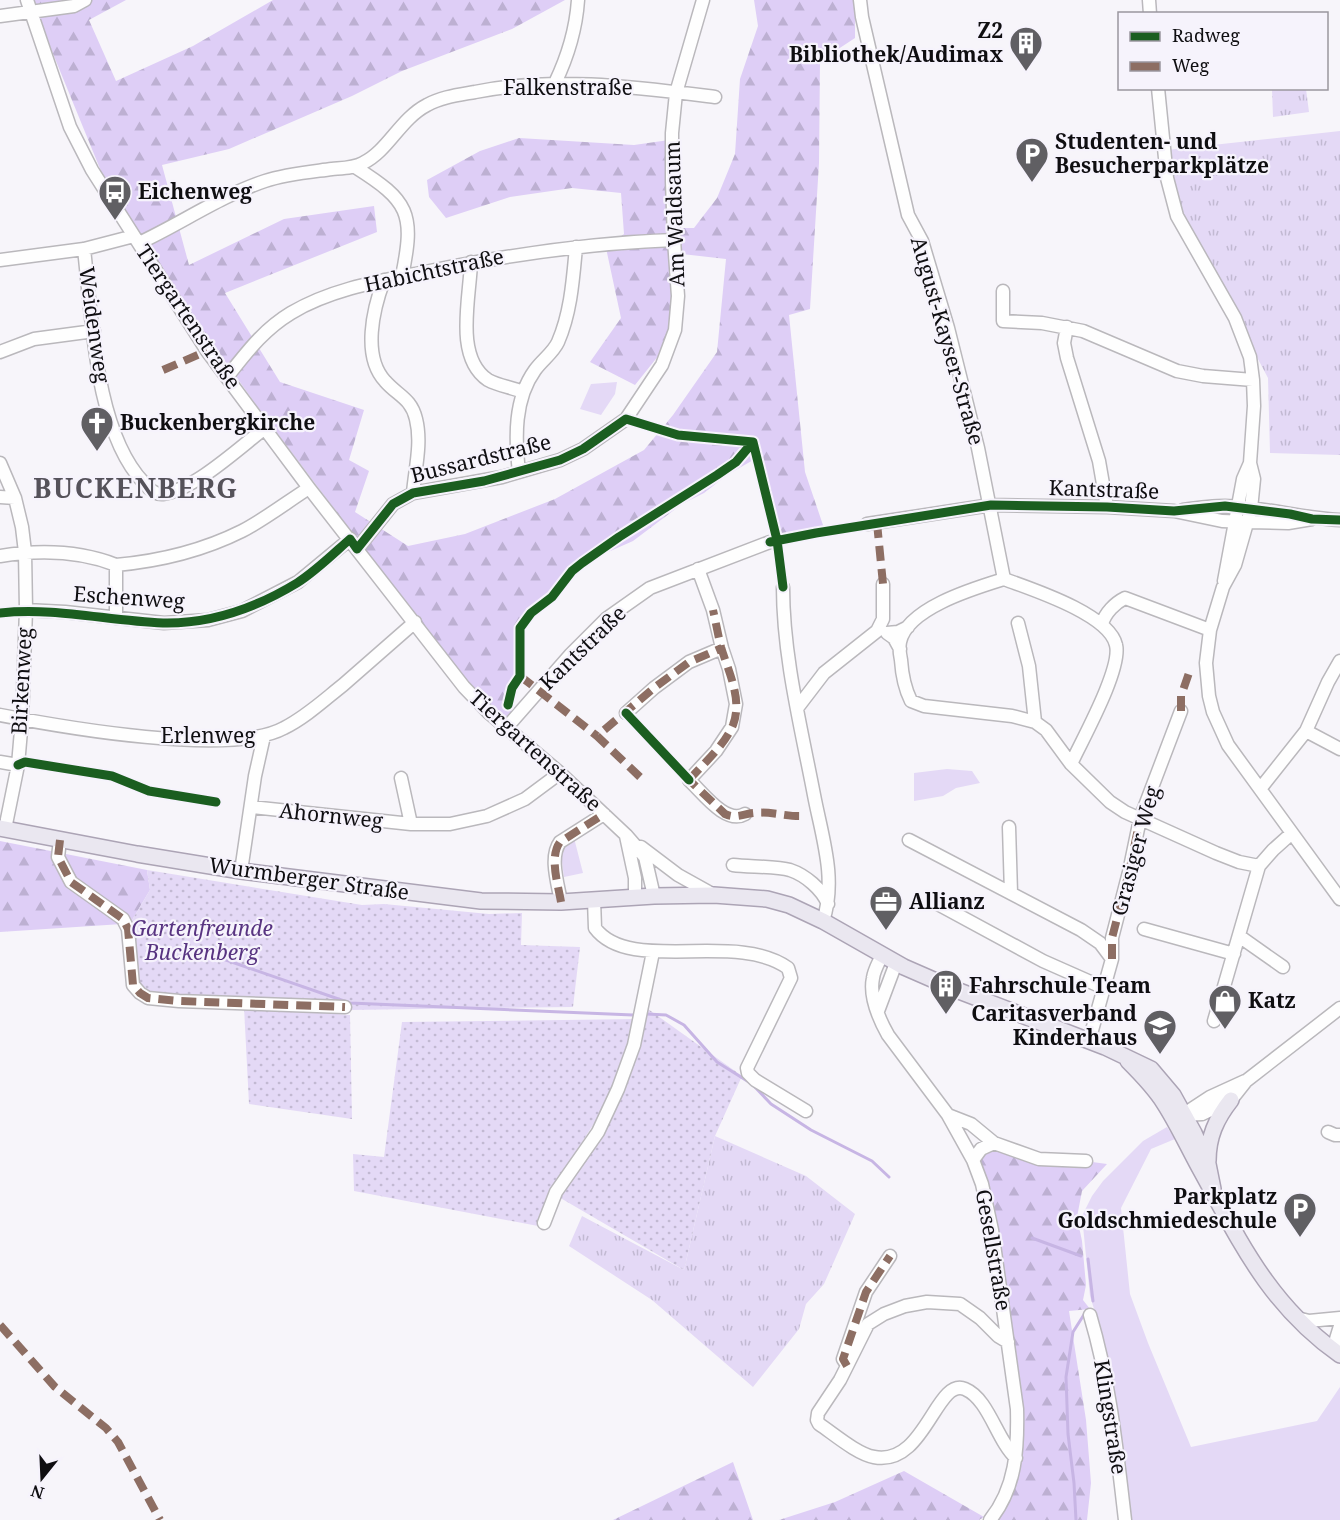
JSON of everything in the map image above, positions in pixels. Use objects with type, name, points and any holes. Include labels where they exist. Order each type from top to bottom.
[{"type":"main road","name":"Wurmberger Straße","points":[[3,828],[241,871],[481,901],[561,902],[714,895],[767,899],[789,905],[823,921],[896,963],[959,992],[1124,1056],[1179,1117]]},
{"type":"main road","points":[[1213,1189],[1208,1164],[1208,1149],[1216,1123],[1231,1100]]},
{"type":"main road","points":[[1179,1117],[1208,1164]]},
{"type":"main road","points":[[1179,1117],[1230,1225],[1256,1267],[1295,1318],[1340,1355]]},
{"type":"street","points":[[0,16],[29,6],[74,6],[85,0]]},
{"type":"street","points":[[555,83],[571,46],[578,0]]},
{"type":"street","name":"Am Waldsaum","points":[[626,418],[662,365],[675,330],[678,296],[674,240],[672,133],[676,93],[703,0]]},
{"type":"street","name":"August-Kayser-Straße","points":[[860,0],[908,215],[921,241],[948,328],[978,448],[1004,579]]},
{"type":"street","name":"Tiergartenstraße","points":[[29,6],[69,127],[92,170],[207,351],[309,488],[416,622],[464,687],[489,713],[604,814],[645,857],[654,896]]},
{"type":"street","name":"Falkenstraße","points":[[136,240],[173,227],[211,204],[266,180],[355,167],[365,163],[407,119],[438,100],[498,87],[555,83],[654,88],[715,97]]},
{"type":"street","points":[[1158,90],[1167,178],[1177,216],[1235,318],[1250,357],[1253,380],[1254,406],[1250,462],[1254,479],[1251,509],[1241,522],[1225,564],[1223,587],[1210,630],[1206,680],[1213,712],[1228,745],[1340,899]]},
{"type":"street","points":[[355,167],[383,184],[404,207],[408,224],[402,276]]},
{"type":"street","points":[[0,260],[136,240]]},
{"type":"street","name":"Habichtstraße","points":[[227,377],[264,332],[291,313],[325,295],[402,276],[525,253],[622,242],[674,240]]},
{"type":"street","points":[[519,472],[518,416],[523,392],[534,372],[554,350],[558,341],[568,312],[576,247]]},
{"type":"street","name":"Weidenweg","points":[[84,249],[101,380],[112,426],[128,465],[155,494],[162,495],[190,485],[265,428]]},
{"type":"street","points":[[471,262],[467,331],[469,354],[478,372],[486,378],[494,383],[523,392]]},
{"type":"street","points":[[384,280],[377,299],[372,325],[372,341],[378,371],[384,380],[406,398],[416,420],[418,452],[413,493]]},
{"type":"street","points":[[1003,291],[1003,321],[1067,327],[1101,338],[1153,362],[1177,370],[1203,376],[1253,380]]},
{"type":"street","points":[[1067,327],[1064,344],[1067,358],[1099,461],[1107,507]]},
{"type":"street","points":[[0,352],[34,339],[94,331]]},
{"type":"street","name":"Bussardstraße","points":[[353,544],[393,504],[413,493],[484,481],[560,459],[583,449],[626,418]]},
{"type":"street","points":[[1241,522],[1238,507],[1243,479],[1250,462]]},
{"type":"street","name":"Birkenweg","points":[[0,463],[15,498],[25,552],[26,610],[18,765],[3,828]]},
{"type":"street","points":[[0,556],[25,552],[58,553],[103,560],[116,565],[174,557],[244,530],[309,488]]},
{"type":"street","points":[[0,497],[15,498]]},
{"type":"street","name":"Kantstraße","points":[[867,524],[991,506],[1107,507],[1174,511],[1241,522],[1288,523],[1312,519]]},
{"type":"street","name":"Kantstraße","points":[[1174,511],[1225,506],[1312,519],[1340,520]]},
{"type":"street","name":"Kantstraße","points":[[507,727],[571,654],[606,619],[650,588],[770,542]]},
{"type":"street","name":"Eschenweg","points":[[26,610],[164,623],[208,620],[242,610],[298,582],[353,544]]},
{"type":"street","points":[[116,565],[116,618]]},
{"type":"street","points":[[698,569],[713,610],[734,688],[736,704],[732,727],[716,751],[689,780],[725,814],[738,817],[745,814]]},
{"type":"street","points":[[1071,764],[1115,667],[1116,644],[1102,624],[1070,605],[1004,579],[973,589],[917,616],[900,641],[904,688],[911,701],[924,706],[1012,716],[1035,722],[1046,730],[1071,764],[1110,802],[1125,812],[1224,856],[1258,866]]},
{"type":"street","points":[[798,707],[824,673],[877,631],[883,619],[883,584]]},
{"type":"street","points":[[783,587],[783,613],[792,684],[830,873],[828,906],[823,921]]},
{"type":"street","points":[[1102,624],[1103,619],[1116,602],[1125,598],[1210,630]]},
{"type":"street","name":"Erlenweg","points":[[0,715],[137,736],[237,739],[264,736],[283,729],[306,714],[416,622]]},
{"type":"street","points":[[1018,624],[1029,666],[1035,722]]},
{"type":"street","points":[[873,635],[898,632],[908,627]]},
{"type":"street","points":[[886,633],[894,638],[900,650]]},
{"type":"street","points":[[626,713],[654,688],[689,662],[722,648]]},
{"type":"street","points":[[1260,789],[1306,731],[1340,661]]},
{"type":"street","name":"Grasiger Weg","points":[[1089,1041],[1112,959],[1112,938],[1140,819],[1181,711]]},
{"type":"street","points":[[1306,731],[1340,749]]},
{"type":"street","points":[[241,871],[255,776],[264,736]]},
{"type":"street","points":[[0,762],[18,765]]},
{"type":"street","name":"Ahornweg","points":[[252,807],[411,824],[450,824],[487,816],[525,799],[560,773]]},
{"type":"street","name":"Ahornweg","points":[[401,778],[411,824]]},
{"type":"street","points":[[561,902],[556,868],[556,847],[560,842],[604,814]]},
{"type":"street","points":[[1009,827],[1011,893]]},
{"type":"street","points":[[1214,1021],[1258,866],[1292,833]]},
{"type":"street","points":[[626,835],[635,878],[635,897]]},
{"type":"street","name":"Tiergartenstraße","points":[[626,835],[678,875],[714,895]]},
{"type":"street","points":[[60,840],[58,857],[71,882],[123,919],[128,929],[133,985],[148,998],[345,1007]]},
{"type":"street","points":[[909,840],[1080,930],[1100,943],[1112,959]]},
{"type":"street","points":[[733,865],[789,870],[811,882],[825,897],[828,906]]},
{"type":"street","points":[[594,900],[595,928],[601,936],[622,945],[653,952],[743,952],[769,958],[788,968],[791,978],[747,1068],[748,1073],[755,1080],[806,1111]]},
{"type":"street","points":[[934,902],[1043,961],[1104,988]]},
{"type":"street","points":[[1144,929],[1234,954]]},
{"type":"street","points":[[1239,936],[1283,967]]},
{"type":"street","points":[[544,1223],[556,1192],[598,1132],[618,1089],[634,1045],[653,952]]},
{"type":"street","name":"Gesellstraße","points":[[882,955],[872,984],[881,1024],[948,1115],[973,1160],[982,1184],[992,1230],[1017,1409],[1016,1458],[1007,1492],[990,1520]]},
{"type":"street","points":[[878,1011],[896,963]]},
{"type":"street","points":[[1179,1117],[1202,1114],[1231,1100],[1246,1081],[1339,1008]]},
{"type":"street","points":[[1179,1117],[1210,1097],[1246,1081]]},
{"type":"street","name":"Gesellstraße","points":[[948,1115],[971,1124],[994,1143],[1039,1158],[1086,1161]]},
{"type":"street","name":"Gesellstraße","points":[[973,1160],[981,1149],[994,1143]]},
{"type":"street","name":"Gesellstraße","points":[[847,1366],[843,1359],[859,1309],[866,1292],[890,1256]]},
{"type":"street","name":"Gesellstraße","points":[[1008,1342],[960,1304],[927,1302],[905,1306],[884,1314],[868,1324],[847,1366],[818,1413],[817,1420],[819,1424],[863,1454],[884,1458],[904,1450],[922,1433],[945,1396],[952,1389],[966,1389],[975,1396],[1008,1450],[1016,1458]]},
{"type":"street","name":"Klingstraße","points":[[1090,1315],[1099,1344],[1108,1390],[1125,1520]]},
{"type":"street","points":[[1295,1318],[1309,1322],[1340,1318]]},
{"type":"street","points":[[1340,1326],[1336,1339],[1340,1349]]},
{"type":"green space","points":[[31,0],[126,0],[89,20],[116,81],[193,46],[273,0],[565,0],[512,29],[402,71],[352,96],[229,149],[162,165],[189,265],[284,219],[374,206],[377,232],[225,293],[280,382],[364,410],[349,460],[369,471],[355,512],[408,546],[465,534],[555,499],[644,450],[673,415],[717,352],[726,259],[682,254],[672,287],[672,323],[659,355],[635,385],[590,362],[621,318],[606,248],[624,234],[621,193],[572,188],[510,197],[446,218],[429,197],[427,180],[480,151],[519,138],[634,145],[669,140],[670,214],[681,228],[694,228],[717,198],[735,154],[740,79],[758,26],[754,0],[855,0],[855,38],[820,61],[819,163],[810,309],[789,315],[805,472],[824,528],[777,537],[755,459],[727,475],[704,493],[682,504],[633,541],[572,568],[521,628],[525,659],[507,727],[466,684],[259,409],[178,295],[103,176]]},
{"type":"green space","points":[[1272,90],[1306,90],[1309,112],[1273,117]]},
{"type":"green space","points":[[1340,131],[1340,455],[1270,453],[1268,378],[1181,214],[1167,150]]},
{"type":"green space","points":[[617,382],[615,394],[601,415],[580,409],[591,384]]},
{"type":"green space","points":[[947,769],[972,771],[980,783],[956,788],[943,796],[914,801],[914,773]]},
{"type":"green space","points":[[574,838],[583,873],[564,877],[560,847]]},
{"type":"green space","points":[[0,841],[147,870],[150,890],[131,922],[0,932]]},
{"type":"green space","name":"Gartenfreunde Buckenberg","points":[[147,870],[362,905],[384,904],[489,914],[522,913],[521,945],[580,947],[573,1007],[349,1010],[158,1000],[137,989],[131,922],[150,890]]},
{"type":"green space","points":[[244,1007],[350,1015],[352,1119],[249,1104]]},
{"type":"green space","points":[[648,1009],[742,1076],[715,1136],[684,1270],[557,1196],[633,1062]]},
{"type":"green space","points":[[638,1019],[605,1106],[568,1164],[538,1226],[354,1191],[353,1154],[384,1157],[402,1022]]},
{"type":"green space","points":[[1167,1127],[1175,1139],[1151,1149],[1121,1208],[1130,1294],[1191,1447],[1317,1421],[1340,1387],[1340,1520],[1131,1520],[1104,1341],[1090,1296],[1082,1216],[1103,1181],[1143,1141]]},
{"type":"green space","points":[[715,1136],[806,1176],[855,1214],[824,1284],[806,1304],[799,1329],[753,1387],[652,1300],[569,1246],[582,1216],[684,1270]]},
{"type":"green space","points":[[987,1148],[1107,1164],[1082,1191],[1077,1217],[1082,1241],[1086,1285],[1083,1300],[1090,1309],[1069,1311],[1086,1420],[1091,1483],[1087,1520],[996,1520],[1011,1493],[1022,1442],[978,1161]]},
{"type":"green space","points":[[733,1462],[753,1520],[613,1520]]},
{"type":"green space","points":[[904,1471],[984,1517],[979,1520],[779,1520],[835,1502]]},
{"type":"waterway","points":[[223,959],[350,1003],[633,1015]]},
{"type":"waterway","points":[[647,1014],[666,1015],[684,1025],[717,1062],[752,1084],[771,1104],[811,1130],[872,1161],[889,1177]]},
{"type":"waterway","points":[[1032,1238],[1081,1256]]},
{"type":"waterway","points":[[1088,1259],[1093,1301]]},
{"type":"waterway","points":[[1076,1520],[1068,1434],[1066,1377],[1073,1332],[1085,1313]]},
{"type":"marked path","points":[[163,370],[207,351]]},
{"type":"marked path","points":[[877,523],[883,584]]},
{"type":"marked path","points":[[689,780],[724,740],[736,715],[733,685],[721,647],[713,610]]},
{"type":"marked path","points":[[640,777],[597,736],[689,662],[722,648]]},
{"type":"marked path","points":[[1181,711],[1181,696],[1190,670]]},
{"type":"marked path","points":[[520,676],[597,736]]},
{"type":"marked path","points":[[685,776],[725,814],[736,816],[772,813],[803,816]]},
{"type":"marked path","points":[[561,902],[555,871],[557,848],[560,842],[604,814]]},
{"type":"marked path","points":[[1112,959],[1112,938],[1140,819]]},
{"type":"marked path","points":[[60,840],[58,857],[71,882],[123,919],[128,929],[133,985],[148,998],[345,1007]]},
{"type":"marked path","points":[[847,1366],[843,1359],[866,1292],[890,1256]]},
{"type":"marked path","points":[[0,1325],[55,1387],[106,1428],[118,1442],[160,1520]]},
{"type":"cycle path","points":[[0,613],[61,613],[163,623],[199,621],[250,607],[281,592],[318,568],[350,539],[357,549],[393,504],[413,493],[484,481],[560,460],[583,449],[626,419],[678,435],[753,442]]},
{"type":"cycle path","points":[[753,442],[777,540],[783,587]]},
{"type":"cycle path","points":[[508,705],[512,688],[520,676],[520,628],[531,613],[552,597],[572,571],[582,563],[736,462],[753,442]]},
{"type":"cycle path","points":[[770,542],[991,505],[1107,507],[1174,511],[1225,506],[1312,519],[1340,520]]},
{"type":"cycle path","points":[[626,713],[689,780]]},
{"type":"cycle path","points":[[18,765],[25,762],[112,776],[149,791],[216,802]]},
{"type":"place","name":"Z2 Bibliothek/Audimax","points":[[1026,72]]},
{"type":"place","name":"Studenten- und Besucherparkplätze","points":[[1032,183]]},
{"type":"place","name":"Eichenweg","points":[[115,221]]},
{"type":"place","name":"Buckenbergkirche","points":[[97,452]]},
{"type":"place","name":"Allianz","points":[[886,931]]},
{"type":"place","name":"Fahrschule Team","points":[[946,1015]]},
{"type":"place","name":"Katz","points":[[1225,1030]]},
{"type":"place","name":"Caritasverband Kinderhaus","points":[[1160,1055]]},
{"type":"place","name":"Parkplatz Goldschmiedeschule","points":[[1300,1238]]},
{"type":"district","name":"BUCKENBERG","points":[[136,489]]}]
